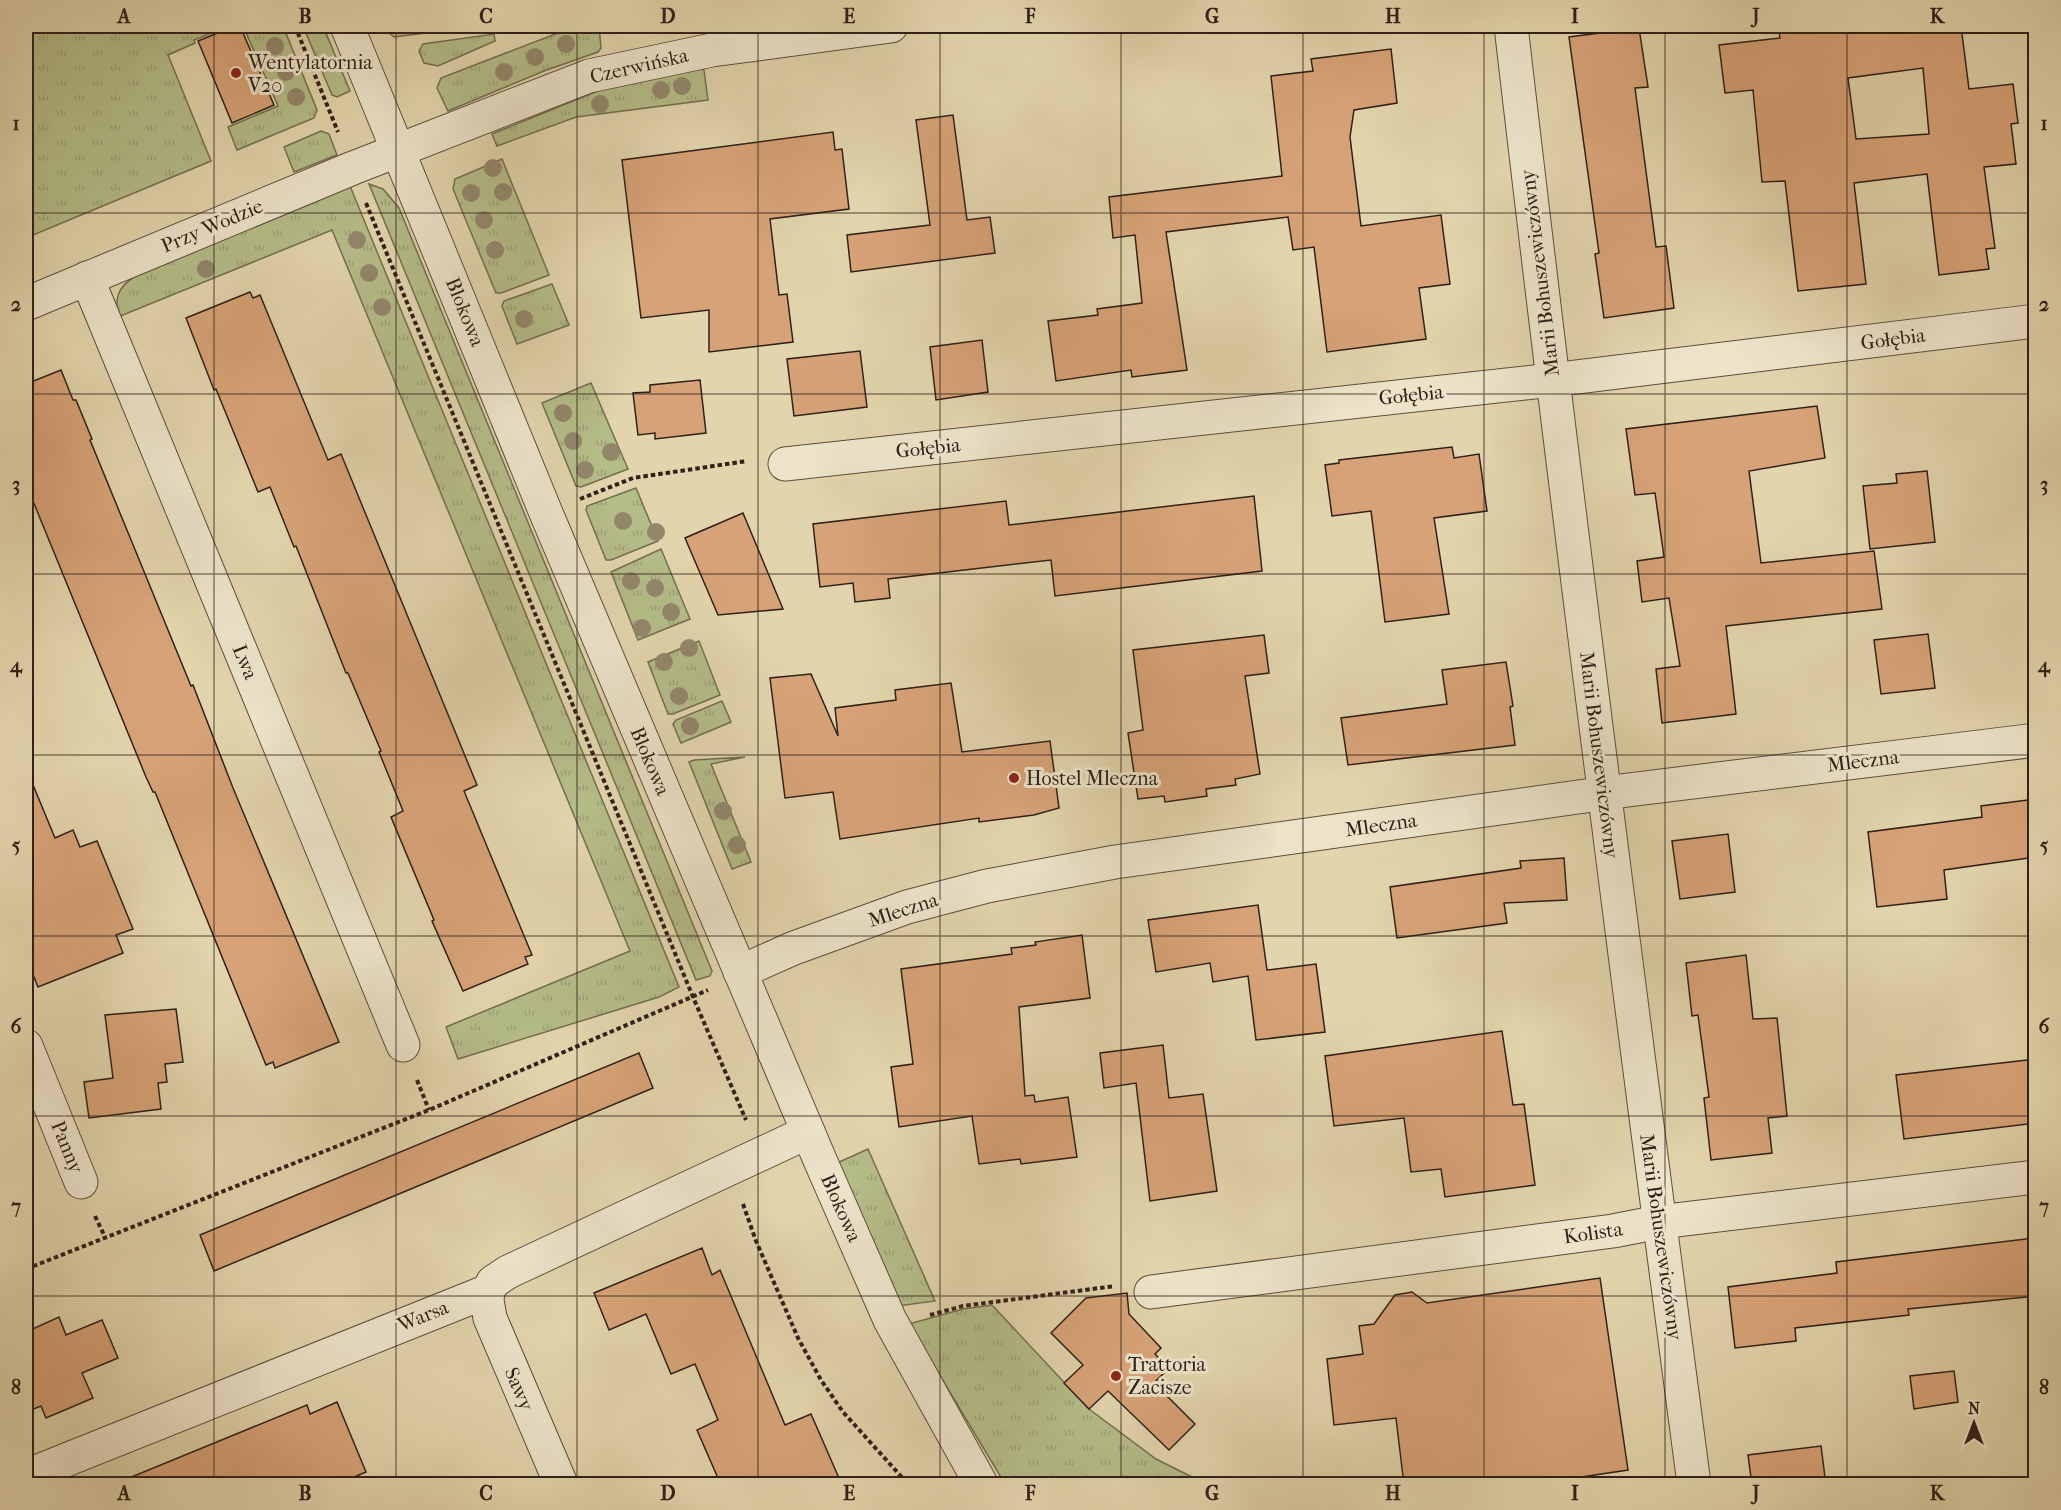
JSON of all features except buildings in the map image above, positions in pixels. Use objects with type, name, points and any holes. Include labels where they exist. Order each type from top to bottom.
[{"type":"street","name":"Blokowa","points":[[347,26],[550,523],[808,1132],[890,1320],[981,1485]]},
{"type":"street","name":"Czerwińska","points":[[399,150],[589,76],[712,50],[891,26]]},
{"type":"street","name":"Marii Bohuszewiczówny","points":[[1511,26],[1603,794],[1694,1485]]},
{"type":"street","name":"Przy Wodzie","points":[[26,304],[399,150]]},
{"type":"street","name":"Lwa","points":[[87,278],[403,1045]]},
{"type":"street","name":"Gołębia","points":[[785,464],[1552,380],[2036,321]]},
{"type":"street","name":"Mleczna","points":[[740,972],[794,948],[908,907],[987,886],[1115,862],[1603,794],[2036,740]]},
{"type":"street","name":"Panny","points":[[26,1046],[81,1182]]},
{"type":"street","name":"Warsa","points":[[26,1476],[488,1291],[493,1282],[508,1272],[808,1132]]},
{"type":"street","name":"Kolista","points":[[1151,1292],[1613,1231],[1659,1222],[2036,1178]]},
{"type":"street","name":"Sawy","points":[[488,1291],[490,1318],[561,1485]]},
{"type":"path","points":[[295,26],[333,119]]},
{"type":"path","points":[[363,196],[747,1124]]},
{"type":"path","points":[[575,501],[633,478],[772,458],[785,464]]},
{"type":"path","points":[[26,1269],[429,1110],[718,986],[740,972]]},
{"type":"path","points":[[740,1195],[756,1241],[798,1338],[821,1380],[843,1412],[908,1485]]},
{"type":"path","points":[[890,1320],[933,1314],[963,1306],[1139,1283],[1151,1292]]},
{"type":"green space","points":[[26,26],[229,26],[194,40],[195,43],[168,55],[211,161],[26,238]]},
{"type":"green space","points":[[243,26],[283,26],[317,110],[314,118],[237,150],[228,127],[278,106]]},
{"type":"green space","points":[[303,26],[323,26],[350,91],[337,97],[332,95]]},
{"type":"green space","points":[[385,26],[447,27],[483,26],[394,37]]},
{"type":"green space","points":[[576,26],[599,26],[601,48],[598,52],[544,71],[448,111],[437,88],[441,78]]},
{"type":"green space","points":[[494,34],[495,41],[438,66],[424,63],[419,51],[423,44]]},
{"type":"green space","points":[[698,67],[704,70],[708,100],[576,117],[497,146],[492,134],[605,88]]},
{"type":"green space","points":[[321,131],[329,134],[337,155],[294,172],[284,147]]},
{"type":"green space","points":[[502,159],[549,275],[496,293],[453,189],[455,179]]},
{"type":"green space","points":[[369,184],[383,189],[399,208],[712,971],[710,976],[696,980]]},
{"type":"green space","points":[[350,186],[679,987],[659,997],[458,1059],[446,1027],[630,951],[332,230],[118,317],[117,310],[117,299],[121,289],[134,277]]},
{"type":"green space","points":[[552,284],[569,325],[517,344],[502,306],[504,301]]},
{"type":"green space","points":[[591,383],[628,469],[581,487],[576,486],[542,403]]},
{"type":"green space","points":[[636,488],[658,541],[606,560],[586,510],[587,506]]},
{"type":"green space","points":[[661,549],[690,619],[638,640],[611,572]]},
{"type":"green space","points":[[699,641],[720,695],[668,714],[648,662]]},
{"type":"green space","points":[[722,701],[731,722],[681,743],[673,724],[676,720]]},
{"type":"green space","points":[[745,757],[711,764],[751,862],[732,869],[689,762]]},
{"type":"green space","points":[[868,1149],[935,1301],[898,1306],[835,1164]]},
{"type":"green space","points":[[992,1305],[1089,1409],[1156,1459],[1206,1484],[1005,1484],[909,1324],[963,1309]]},
{"type":"place","name":"Wentylatornia V20","points":[[236,73]]},
{"type":"place","name":"Hostel Mleczna","points":[[1014,778]]},
{"type":"place","name":"Trattoria Zacisze","points":[[1116,1376]]}]
